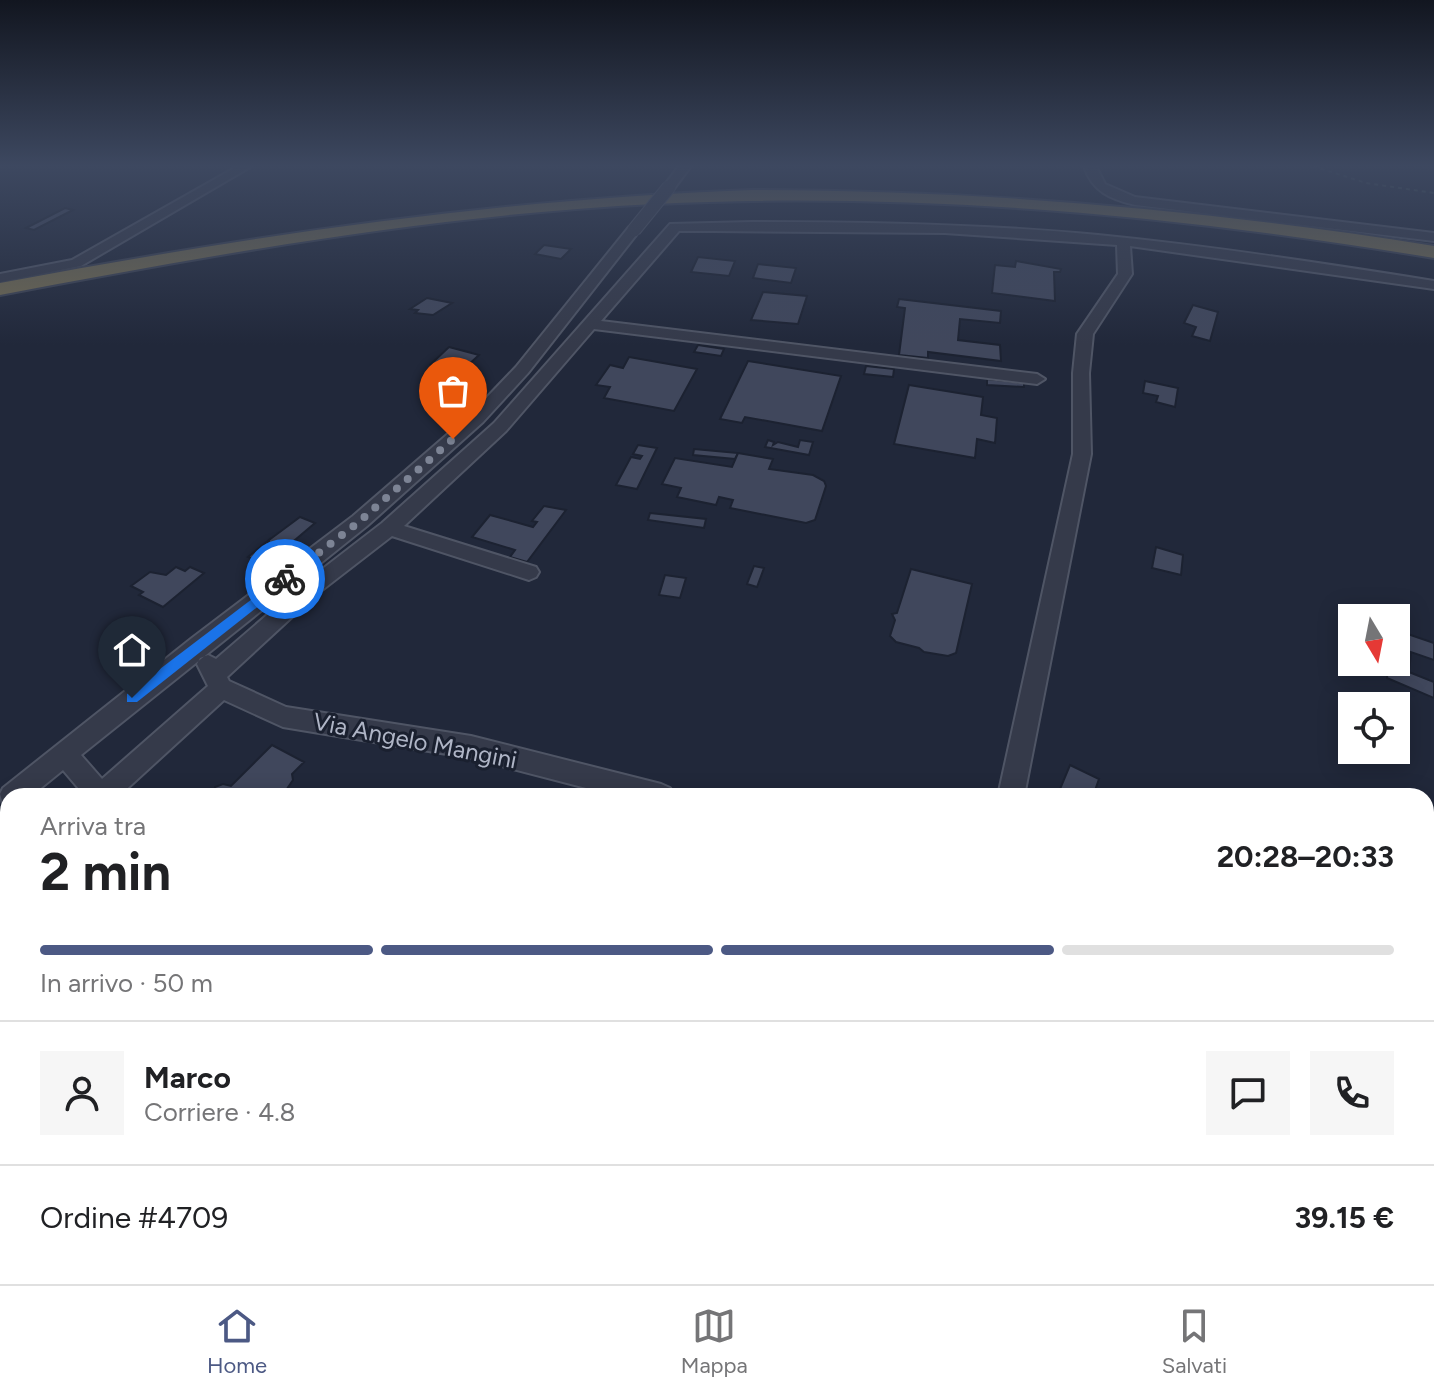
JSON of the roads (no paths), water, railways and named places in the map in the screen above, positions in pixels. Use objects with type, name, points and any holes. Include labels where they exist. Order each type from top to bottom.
[{"type":"highway","points":[[0,289],[368,226]]},
{"type":"highway","points":[[0,296],[172,264],[332,240],[467,226]]},
{"type":"highway","points":[[1091,226],[1213,237],[1434,266]]},
{"type":"highway","points":[[1262,226],[1434,252]]},
{"type":"street","points":[[0,278],[76,263],[141,226]]},
{"type":"street","points":[[22,788],[200,644],[360,521],[477,418],[522,370],[637,226]]},
{"type":"street","points":[[1342,226],[1434,237]]},
{"type":"street","points":[[109,788],[310,589],[389,528],[500,427],[675,227],[906,228],[1123,242],[1434,285]]},
{"type":"street","points":[[1013,788],[1082,454],[1081,373],[1085,334],[1125,274],[1123,242]]},
{"type":"street","points":[[593,324],[1037,379]]},
{"type":"street","points":[[389,528],[529,572]]},
{"type":"street","points":[[200,644],[217,682]]},
{"type":"street","name":"Via Angelo Mangini","points":[[217,682],[283,717],[471,747],[630,788]]},
{"type":"street","points":[[64,753],[94,788]]}]
